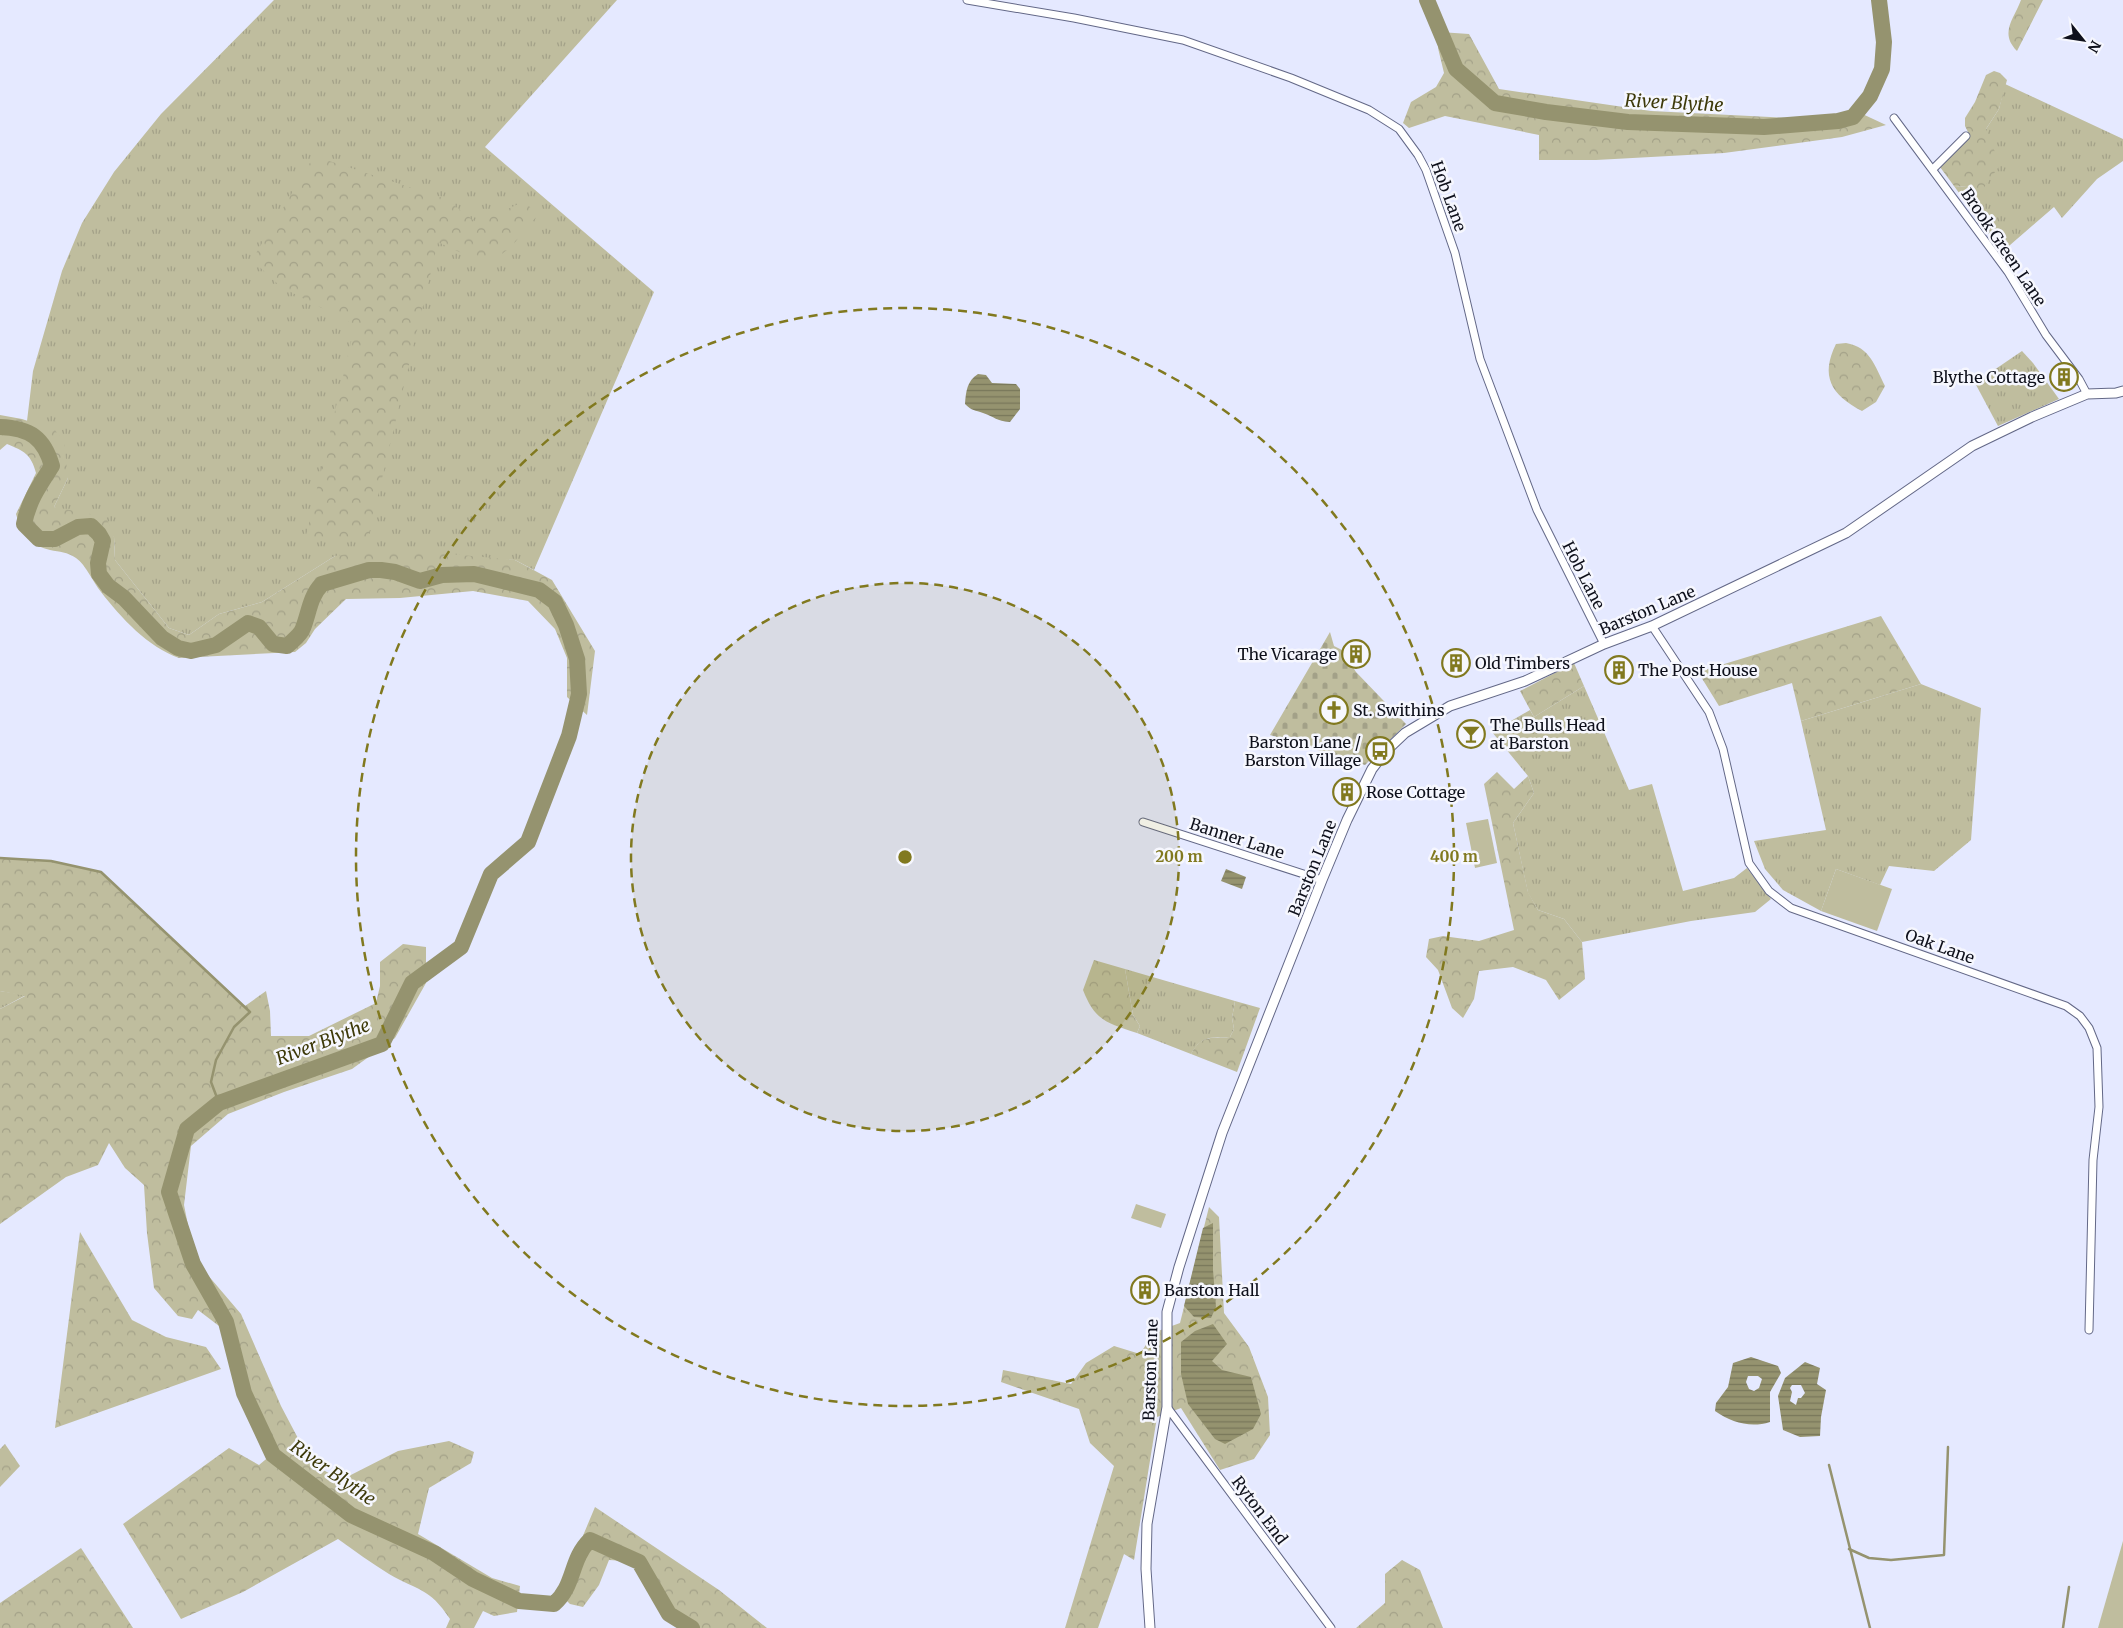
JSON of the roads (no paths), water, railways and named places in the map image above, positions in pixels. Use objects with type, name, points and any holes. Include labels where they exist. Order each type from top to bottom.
[{"type":"street","name":"Hob Lane","points":[[967,0],[1074,18],[1183,40],[1291,78],[1369,110],[1399,129],[1418,155],[1426,170],[1455,253],[1480,359],[1537,510],[1604,644]]},
{"type":"street","name":"Brook Green Lane","points":[[1894,118],[1934,169],[2008,272],[2046,335],[2079,379],[2087,394]]},
{"type":"street","points":[[1934,169],[1966,136]]},
{"type":"street","name":"Barston Lane","points":[[1150,1628],[1146,1569],[1147,1524],[1167,1407],[1167,1312],[1178,1267],[1222,1134],[1322,880],[1347,820],[1372,769],[1386,751],[1405,733],[1450,706],[1525,681],[1604,644],[1652,626],[1846,533],[1972,446],[2032,417],[2087,394],[2123,391]]},
{"type":"street","name":"Oak Lane","points":[[1652,626],[1709,712],[1723,749],[1749,863],[1768,891],[1791,908],[2066,1006],[2080,1016],[2089,1028],[2097,1048],[2099,1107],[2093,1160],[2089,1330]]},
{"type":"street","name":"Banner Lane","points":[[1143,822],[1322,880]]},
{"type":"street","name":"Ryton End","points":[[1167,1407],[1331,1628]]},
{"type":"waterway","name":"River Blythe","points":[[1427,0],[1456,69],[1495,103],[1546,112],[1628,122],[1764,127],[1838,121],[1853,117],[1870,96],[1882,69],[1884,42],[1879,0]]},
{"type":"waterway","name":"River Blythe","points":[[0,427],[28,432],[34,436],[45,448],[52,466],[32,500],[24,524],[39,539],[55,539],[78,527],[91,526],[103,541],[98,563],[99,574],[108,586],[124,598],[162,638],[178,648],[191,651],[216,645],[248,623],[259,627],[273,644],[287,646],[302,631],[312,599],[322,584],[369,570],[395,572],[420,581],[442,575],[474,574],[539,590],[555,602],[566,625],[577,659],[579,694],[569,736],[528,842],[491,874],[461,947],[412,983],[382,1044],[219,1103],[187,1129],[169,1192],[193,1264],[226,1322],[244,1393],[273,1455],[351,1515],[434,1553],[473,1579],[519,1601],[554,1604],[566,1589],[579,1555],[590,1540],[639,1562],[669,1614],[692,1628]]},
{"type":"waterway","points":[[0,858],[51,861],[101,872],[250,1012],[234,1027],[216,1060],[211,1082],[219,1103]]},
{"type":"waterway","points":[[1849,1549],[1869,1558],[1891,1560],[1944,1555],[1948,1447]]},
{"type":"waterway","points":[[1829,1465],[1870,1628]]},
{"type":"waterway","points":[[2063,1628],[2069,1587]]},
{"type":"place","name":"Blythe Cottage","points":[[2064,377]]},
{"type":"place","name":"The Vicarage","points":[[1356,654]]},
{"type":"place","name":"Old Timbers","points":[[1456,663]]},
{"type":"place","name":"The Post House","points":[[1619,670]]},
{"type":"place","name":"St. Swithins","points":[[1334,710]]},
{"type":"place","name":"The Bulls Head at Barston","points":[[1471,734]]},
{"type":"place","name":"Barston Lane / Barston Village","points":[[1380,751]]},
{"type":"place","name":"Rose Cottage","points":[[1347,792]]},
{"type":"place","name":"Barston Hall","points":[[1145,1290]]}]
